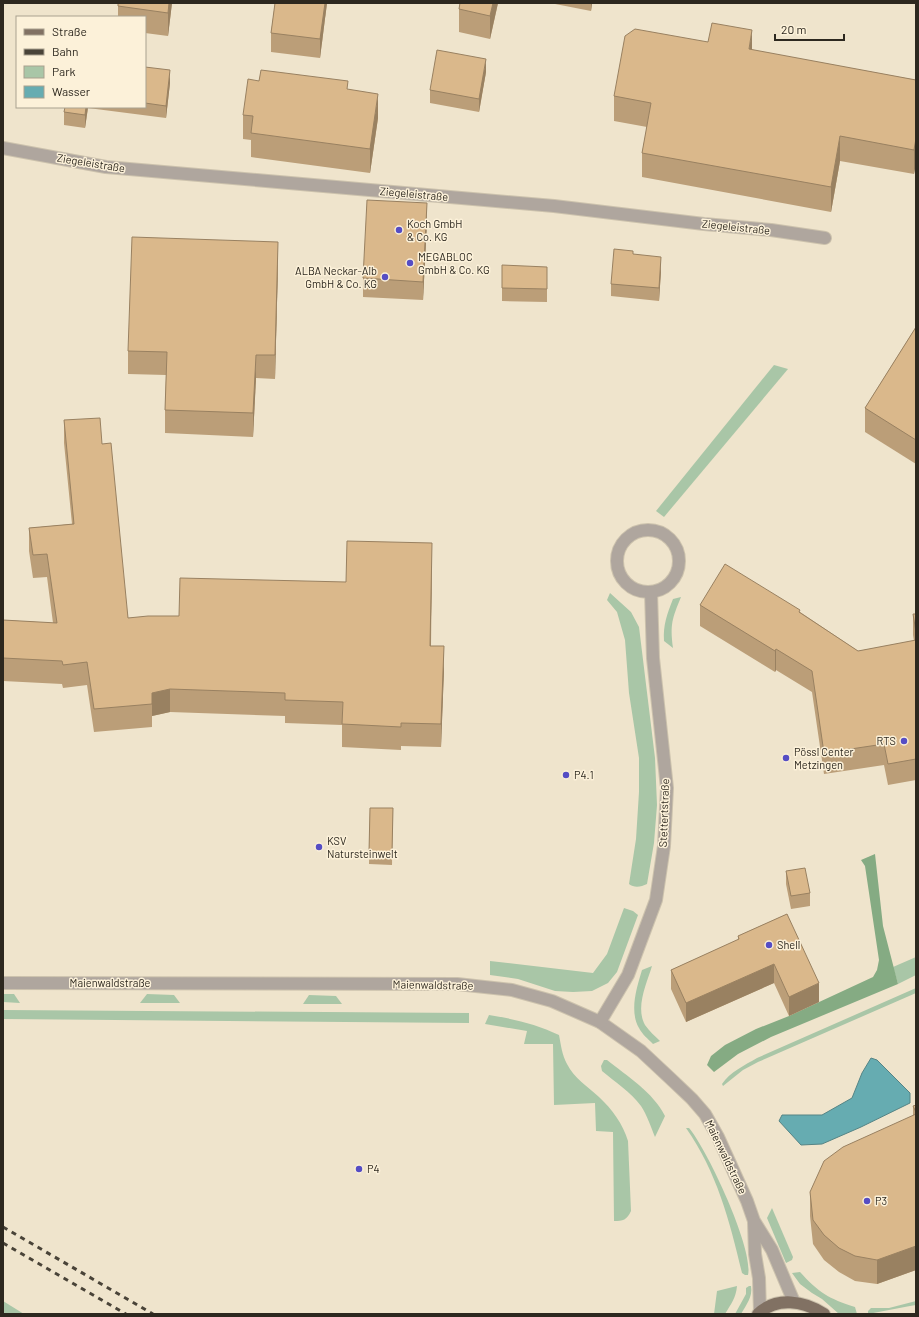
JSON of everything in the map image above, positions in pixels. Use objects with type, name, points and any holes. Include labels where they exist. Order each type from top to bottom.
[{"type":"main road","points":[[759,1313],[776,1304],[794,1302],[810,1305],[824,1314]]},
{"type":"street","name":"Ziegeleistraße","points":[[3,148],[101,166],[554,206],[704,224],[771,230],[825,238]]},
{"type":"street","points":[[646,530],[658,531],[668,536],[679,552],[678,570],[673,581],[663,589],[651,592],[639,591],[628,585],[621,575],[617,564],[618,551],[624,540],[634,533],[646,530]]},
{"type":"street","name":"Stettertstraße","points":[[600,1022],[628,975],[656,900],[664,846],[667,788],[653,658],[651,592]]},
{"type":"street","name":"Maienwaldstraße","points":[[3,983],[458,984],[512,990],[552,1001],[600,1022],[641,1051],[687,1094],[704,1114],[730,1162],[754,1221],[772,1250],[794,1302]]},
{"type":"street","name":"Maienwaldstraße","points":[[754,1221],[755,1254],[759,1278],[759,1313]]},
{"type":"green space","points":[[774,365],[788,369],[664,517],[656,511]]},
{"type":"green space","points":[[610,593],[631,612],[639,627],[655,758],[657,805],[654,843],[647,884],[638,887],[629,884],[636,839],[639,792],[639,758],[629,693],[625,640],[617,612],[607,600]]},
{"type":"green space","points":[[681,597],[672,622],[673,648],[664,641],[665,625],[673,599]]},
{"type":"green space","points":[[875,854],[883,926],[898,984],[771,1037],[738,1054],[714,1072],[707,1065],[711,1056],[725,1045],[756,1029],[789,1016],[873,977],[877,970],[879,960],[865,866],[861,860]]},
{"type":"green space","points":[[624,908],[633,911],[638,915],[617,972],[608,983],[592,991],[555,991],[518,979],[490,975],[490,961],[593,973],[607,954]]},
{"type":"green space","points":[[916,957],[916,975],[898,984],[893,967]]},
{"type":"green space","points":[[652,966],[643,995],[641,1011],[645,1025],[660,1041],[653,1044],[639,1028],[636,1021],[634,1007],[636,991],[642,970]]},
{"type":"green space","points":[[916,988],[916,993],[758,1062],[743,1070],[723,1086],[722,1084],[729,1076],[757,1058]]},
{"type":"green space","points":[[3,994],[14,994],[20,1003],[3,1002]]},
{"type":"green space","points":[[147,994],[174,995],[180,1003],[140,1003]]},
{"type":"green space","points":[[309,995],[336,996],[342,1004],[303,1004]]},
{"type":"green space","points":[[3,1010],[469,1013],[469,1023],[3,1019]]},
{"type":"green space","points":[[489,1015],[525,1022],[559,1035],[564,1057],[570,1069],[577,1078],[613,1112],[628,1141],[631,1211],[624,1219],[614,1221],[613,1132],[596,1131],[595,1103],[554,1105],[553,1044],[524,1044],[527,1031],[485,1024]]},
{"type":"green space","points":[[604,1060],[607,1060],[639,1085],[660,1107],[665,1116],[655,1137],[645,1113],[637,1101],[602,1071],[601,1066]]},
{"type":"green space","points":[[686,1128],[689,1128],[707,1156],[728,1200],[744,1244],[748,1262],[748,1275],[742,1273],[733,1235],[714,1180],[697,1145]]},
{"type":"green space","points":[[772,1208],[793,1257],[792,1260],[786,1263],[767,1218]]},
{"type":"green space","points":[[800,1272],[824,1294],[855,1307],[857,1314],[839,1314],[822,1299],[800,1284],[792,1273]]},
{"type":"green space","points":[[737,1286],[731,1304],[725,1314],[714,1314],[717,1291]]},
{"type":"green space","points":[[751,1286],[751,1294],[749,1301],[741,1314],[735,1314],[746,1294],[746,1288]]},
{"type":"green space","points":[[3,1301],[24,1314],[3,1314]]},
{"type":"green space","points":[[916,1301],[916,1305],[868,1314],[868,1311],[871,1308],[889,1308]]},
{"type":"water","points":[[871,1058],[877,1060],[910,1093],[910,1103],[822,1144],[801,1145],[779,1121],[782,1115],[822,1115],[852,1098],[862,1073]]},
{"type":"building","points":[[118,3],[169,3],[168,13],[118,6]]},
{"type":"building","points":[[275,3],[325,3],[320,39],[271,33]]},
{"type":"building","points":[[460,3],[493,3],[490,16],[459,9]]},
{"type":"building","points":[[712,23],[752,30],[749,49],[916,80],[916,138],[914,150],[840,136],[831,187],[642,153],[651,103],[614,96],[625,36],[635,29],[708,42]]},
{"type":"building","points":[[437,50],[486,59],[479,99],[430,90]]},
{"type":"building","points":[[146,67],[170,70],[166,106],[146,103]]},
{"type":"building","points":[[261,70],[348,81],[347,89],[378,94],[370,149],[251,133],[253,116],[243,115],[248,79],[259,81]]},
{"type":"building","points":[[65,108],[86,108],[85,115],[64,112]]},
{"type":"building","points":[[367,200],[427,203],[423,282],[363,278]]},
{"type":"building","points":[[132,237],[278,242],[275,355],[256,355],[253,413],[165,410],[167,352],[128,351]]},
{"type":"building","points":[[614,249],[633,251],[633,254],[661,257],[659,288],[611,284]]},
{"type":"building","points":[[502,265],[547,267],[547,289],[502,288]]},
{"type":"building","points":[[916,327],[916,440],[865,408]]},
{"type":"building","points":[[100,418],[102,444],[111,443],[128,618],[148,616],[179,616],[180,578],[346,582],[347,541],[432,543],[430,646],[444,646],[441,724],[401,723],[401,727],[342,724],[343,702],[285,700],[285,693],[170,689],[152,693],[152,704],[94,709],[87,662],[63,665],[62,661],[3,658],[3,620],[57,623],[47,554],[33,555],[29,528],[74,524],[64,420]]},
{"type":"building","points":[[725,564],[800,610],[799,612],[858,651],[916,640],[916,759],[888,764],[884,744],[824,753],[812,671],[776,649],[775,651],[700,605]]},
{"type":"building","points":[[913,614],[916,614],[916,632]]},
{"type":"building","points":[[370,808],[393,808],[392,852],[369,852]]},
{"type":"building","points":[[805,868],[810,893],[791,896],[786,871]]},
{"type":"building","points":[[787,914],[819,983],[789,997],[774,964],[686,1003],[671,970],[739,939],[738,936]]},
{"type":"building","points":[[916,1105],[916,1112],[913,1106]]},
{"type":"building","name":"P3","points":[[916,1114],[916,1246],[877,1260],[855,1256],[839,1248],[824,1235],[813,1220],[810,1192],[824,1161],[843,1147]]},
{"type":"railway","points":[[3,1227],[153,1314]]},
{"type":"railway","points":[[3,1243],[126,1314]]},
{"type":"place","name":"Koch GmbH & Co. KG","points":[[399,230]]},
{"type":"place","name":"MEGABLOC GmbH & Co. KG","points":[[410,263]]},
{"type":"place","name":"ALBA Neckar-Alb GmbH & Co. KG","points":[[385,277]]},
{"type":"place","name":"RTS","points":[[904,741]]},
{"type":"place","name":"Pössl Center Metzingen","points":[[786,758]]},
{"type":"place","name":"P4.1","points":[[566,775]]},
{"type":"place","name":"KSV Natursteinwelt","points":[[319,847]]},
{"type":"place","name":"Shell","points":[[769,945]]},
{"type":"place","name":"P4","points":[[359,1169]]},
{"type":"place","name":"P3","points":[[867,1201]]}]
